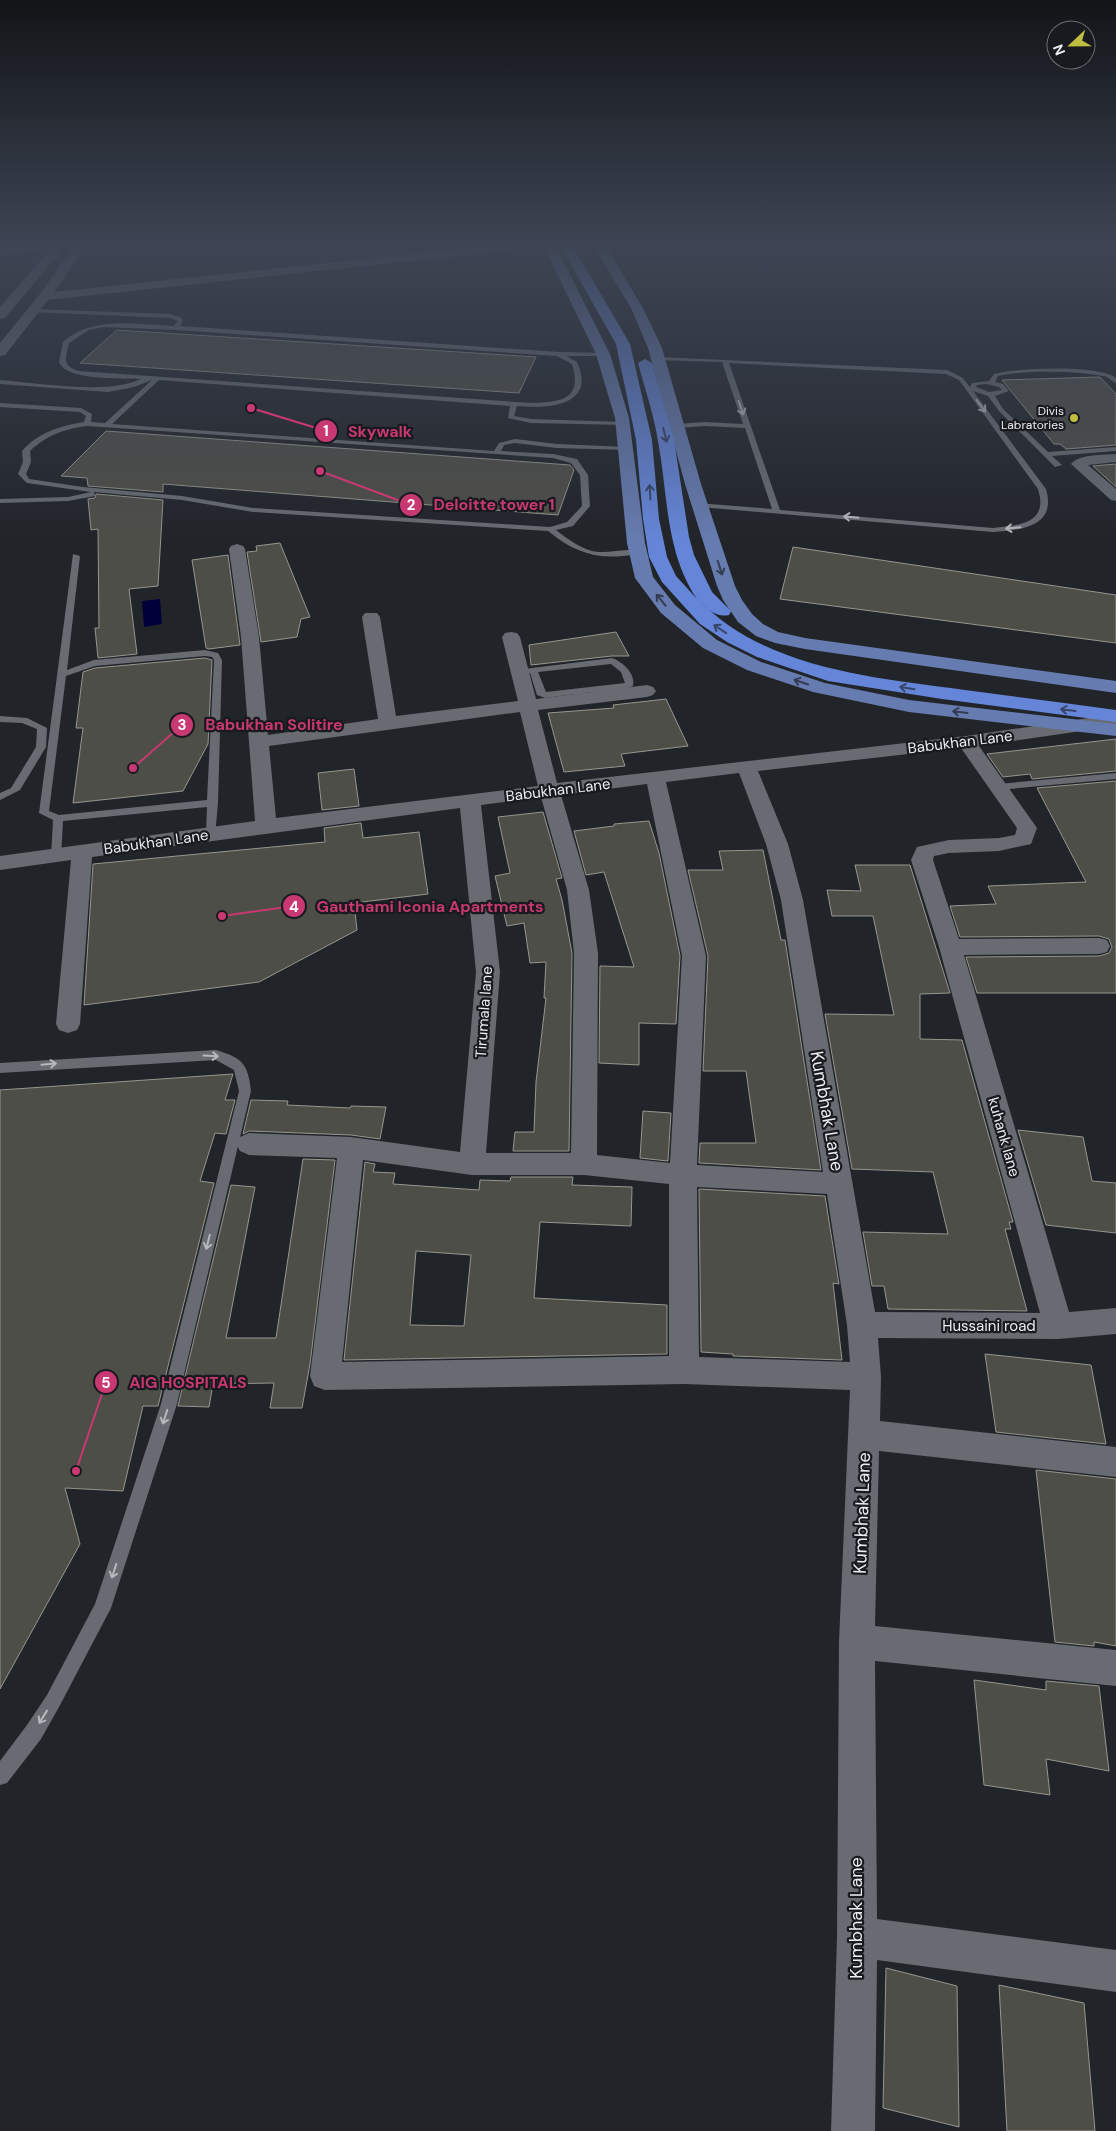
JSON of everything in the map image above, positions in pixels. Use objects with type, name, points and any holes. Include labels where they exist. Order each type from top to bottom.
[{"type":"highway","points":[[623,344],[644,440],[652,528],[658,557],[668,578],[707,620],[734,638],[764,653],[828,675],[942,693],[1116,716]]},
{"type":"highway","points":[[640,344],[666,440],[680,537],[685,555],[704,595],[736,624],[768,640],[838,661],[1116,701]]},
{"type":"main road","points":[[598,344],[603,354],[623,424],[638,552],[644,578],[668,609],[710,644],[754,666],[820,688],[909,706],[1116,730]]},
{"type":"main road","points":[[652,344],[703,513],[733,602],[746,620],[764,633],[793,640],[904,659],[1116,687]]},
{"type":"main road","points":[[612,386],[665,384]]},
{"type":"main road","points":[[618,404],[670,403]]},
{"type":"street","points":[[1116,458],[1078,464],[1116,497]]},
{"type":"street","points":[[1058,465],[1116,513]]},
{"type":"street","points":[[237,549],[250,637],[266,826]]},
{"type":"street","points":[[371,617],[388,723]]},
{"type":"street","points":[[511,637],[526,671],[527,706],[578,890],[586,953],[584,1164]]},
{"type":"street","points":[[258,742],[388,723],[527,706],[580,695],[647,691]]},
{"type":"street","name":"Babukhan Lane","points":[[0,863],[266,826],[655,777],[966,742],[1116,720]]},
{"type":"street","points":[[966,742],[998,787]]},
{"type":"street","name":"Kumbhak Lane","points":[[746,767],[776,844],[792,900],[862,1325],[866,1377],[857,1642],[857,1937],[853,2131]]},
{"type":"street","points":[[655,777],[694,956],[683,1174],[684,1370]]},
{"type":"street","name":"kuhank lane","points":[[998,787],[1027,828],[1024,839],[1009,845],[936,847],[924,852],[922,860],[950,947],[1058,1326]]},
{"type":"street","name":"Tirumala lane","points":[[470,801],[488,972],[472,1164]]},
{"type":"street","points":[[68,1024],[82,852]]},
{"type":"street","points":[[950,947],[1099,946]]},
{"type":"street","points":[[249,1144],[351,1148],[472,1164],[584,1164],[683,1174],[840,1184]]},
{"type":"street","points":[[351,1148],[325,1376],[684,1370],[866,1377]]},
{"type":"street","name":"Hussaini road","points":[[862,1325],[1058,1326],[1116,1321]]},
{"type":"street","points":[[865,1434],[1116,1462]]},
{"type":"street","points":[[857,1642],[1116,1668]]},
{"type":"street","points":[[857,1937],[1116,1971]]},
{"type":"lane","points":[[65,344],[62,365],[67,370],[77,374],[157,378],[536,406],[571,397],[577,392],[580,384],[575,363],[558,354]]},
{"type":"lane","points":[[418,344],[558,354],[603,354]]},
{"type":"lane","points":[[657,357],[947,372],[961,379],[1042,488],[1045,504],[1037,520],[1023,527],[993,530],[777,511],[703,513]]},
{"type":"lane","points":[[725,361],[777,511]]},
{"type":"lane","points":[[992,382],[996,375],[1002,373],[1023,372],[1107,374],[1116,381]]},
{"type":"lane","points":[[0,382],[108,390],[132,386],[147,378]]},
{"type":"lane","points":[[107,425],[157,378]]},
{"type":"lane","points":[[992,382],[1005,387],[1006,391],[1000,394],[990,394],[980,392],[973,386],[977,383],[992,382]]},
{"type":"lane","points":[[990,394],[1001,410],[1058,465]]},
{"type":"lane","points":[[514,404],[510,417],[531,421],[623,424]]},
{"type":"lane","points":[[0,405],[81,410],[90,415],[87,424]]},
{"type":"lane","points":[[87,424],[553,456],[574,461],[584,476],[586,506],[570,524],[550,529],[253,510],[182,498],[104,491],[27,481],[22,474],[26,462],[26,451],[38,439],[57,428],[87,424]]},
{"type":"lane","points":[[676,424],[747,426]]},
{"type":"lane","points":[[497,453],[501,444],[515,441],[557,446],[626,449]]},
{"type":"lane","points":[[1046,454],[1116,449]]},
{"type":"lane","points":[[0,501],[68,499],[104,491]]},
{"type":"lane","points":[[550,529],[568,545],[588,554],[617,555],[638,552]]},
{"type":"lane","points":[[76,556],[44,812],[58,818],[213,803]]},
{"type":"lane","points":[[62,675],[94,663],[205,653],[215,655],[218,660],[211,834]]},
{"type":"lane","points":[[612,661],[622,667],[630,679],[630,684],[580,695],[545,695],[540,693],[526,671],[612,661]]},
{"type":"lane","points":[[0,719],[24,720],[42,728],[40,747],[15,790],[0,797]]},
{"type":"lane","points":[[998,787],[1116,776]]},
{"type":"lane","points":[[56,856],[58,818]]},
{"type":"lane","points":[[0,1068],[216,1055],[235,1062],[243,1073],[245,1091],[169,1404],[102,1608],[53,1701],[34,1732],[0,1776]]},
{"type":"shaded area","points":[[160,599],[162,624],[144,627],[142,601]]},
{"type":"building","points":[[101,344],[341,344],[536,357],[519,393],[80,363]]},
{"type":"building","name":"Divis Labratories","points":[[1100,377],[1116,394],[1116,445],[1066,449],[1060,444],[1054,444],[1002,380]]},
{"type":"building","points":[[106,431],[570,465],[574,470],[558,515],[163,484],[163,492],[88,486],[87,478],[61,476]]},
{"type":"building","points":[[1116,464],[1116,487],[1093,466]]},
{"type":"building","points":[[96,494],[163,500],[158,586],[129,589],[137,654],[98,658],[95,628],[99,628],[98,529],[91,530],[88,499],[95,498]]},
{"type":"building","points":[[280,543],[310,617],[301,619],[297,637],[261,642],[247,552],[257,551],[256,546]]},
{"type":"building","points":[[793,547],[1116,595],[1116,643],[780,599]]},
{"type":"building","points":[[228,555],[240,645],[209,649],[206,648],[192,560]]},
{"type":"building","points":[[616,632],[629,656],[612,656],[531,665],[529,645]]},
{"type":"building","points":[[205,658],[212,660],[208,744],[183,791],[73,803],[83,728],[76,728],[83,672],[95,668]]},
{"type":"building","points":[[666,699],[688,746],[621,754],[625,766],[564,772],[548,713],[614,708],[613,705]]},
{"type":"building","points":[[1116,739],[1116,771],[1032,779],[1030,774],[1003,777],[987,754]]},
{"type":"building","points":[[354,769],[359,806],[322,810],[318,773]]},
{"type":"building","points":[[1116,781],[1116,993],[977,993],[966,957],[1099,956],[1109,953],[1112,947],[1109,939],[1099,936],[960,937],[950,906],[996,904],[988,886],[1086,882],[1037,788]]},
{"type":"building","points":[[543,812],[562,878],[556,879],[572,953],[569,1151],[513,1151],[515,1132],[534,1132],[536,1082],[546,998],[544,998],[546,962],[530,963],[524,923],[507,926],[495,876],[510,873],[498,817]]},
{"type":"building","points":[[649,821],[659,853],[680,956],[676,1024],[639,1023],[639,1065],[599,1063],[600,966],[634,967],[604,872],[586,875],[574,831],[614,826],[614,824]]},
{"type":"building","points":[[361,823],[363,838],[419,832],[428,894],[354,903],[357,930],[259,982],[84,1005],[93,864],[325,842],[324,828]]},
{"type":"building","points":[[763,850],[781,940],[785,940],[821,1170],[699,1163],[700,1143],[756,1143],[746,1071],[703,1071],[708,956],[688,870],[723,870],[719,851]]},
{"type":"building","points":[[855,865],[910,865],[950,993],[920,994],[920,1039],[962,1040],[1013,1222],[1009,1222],[1011,1229],[1005,1229],[1027,1311],[888,1309],[884,1286],[872,1286],[863,1232],[948,1234],[933,1172],[852,1169],[825,1014],[894,1015],[873,916],[832,916],[827,890],[861,891]]},
{"type":"building","points":[[233,1074],[225,1100],[235,1100],[226,1134],[215,1133],[200,1181],[214,1183],[158,1406],[143,1406],[123,1491],[65,1488],[80,1544],[0,1689],[0,1090]]},
{"type":"building","points":[[251,1100],[288,1101],[287,1105],[350,1108],[351,1106],[386,1107],[380,1139],[351,1135],[249,1131],[243,1134]]},
{"type":"building","points":[[643,1111],[671,1113],[668,1161],[640,1158]]},
{"type":"building","points":[[1018,1130],[1083,1137],[1092,1181],[1116,1183],[1116,1233],[1046,1225]]},
{"type":"building","points":[[303,1159],[335,1160],[310,1364],[302,1408],[270,1408],[274,1383],[213,1384],[209,1407],[178,1406],[231,1185],[255,1187],[226,1338],[276,1338]]},
{"type":"building","points":[[365,1162],[375,1164],[373,1172],[395,1173],[393,1184],[479,1190],[480,1180],[510,1181],[511,1177],[573,1177],[572,1185],[632,1187],[631,1226],[540,1222],[534,1298],[667,1305],[667,1354],[344,1360]],"holes":[[[416,1251],[471,1255],[464,1326],[410,1325]]]},
{"type":"building","points":[[699,1189],[825,1196],[839,1284],[833,1283],[842,1360],[733,1356],[733,1354],[701,1352]]},
{"type":"building","points":[[985,1354],[1091,1365],[1106,1444],[996,1432]]},
{"type":"building","points":[[1036,1470],[1116,1479],[1116,1646],[1094,1642],[1094,1646],[1055,1642]]},
{"type":"building","points":[[974,1680],[1046,1690],[1046,1681],[1099,1686],[1109,1771],[1046,1759],[1050,1795],[984,1785]]},
{"type":"building","points":[[886,1968],[957,1986],[959,2127],[883,2108]]},
{"type":"building","points":[[999,1985],[1084,2003],[1095,2131],[1007,2131]]},
{"type":"place","name":"Skywalk","points":[[251,408]]},
{"type":"place","name":"Divis Labratories","points":[[1074,418]]},
{"type":"place","name":"Deloitte tower 1","points":[[320,471]]},
{"type":"place","name":"Babukhan Solitire","points":[[133,768]]},
{"type":"place","name":"Gauthami Iconia Apartments","points":[[222,916]]},
{"type":"place","name":"AIG HOSPITALS","points":[[76,1471]]}]
